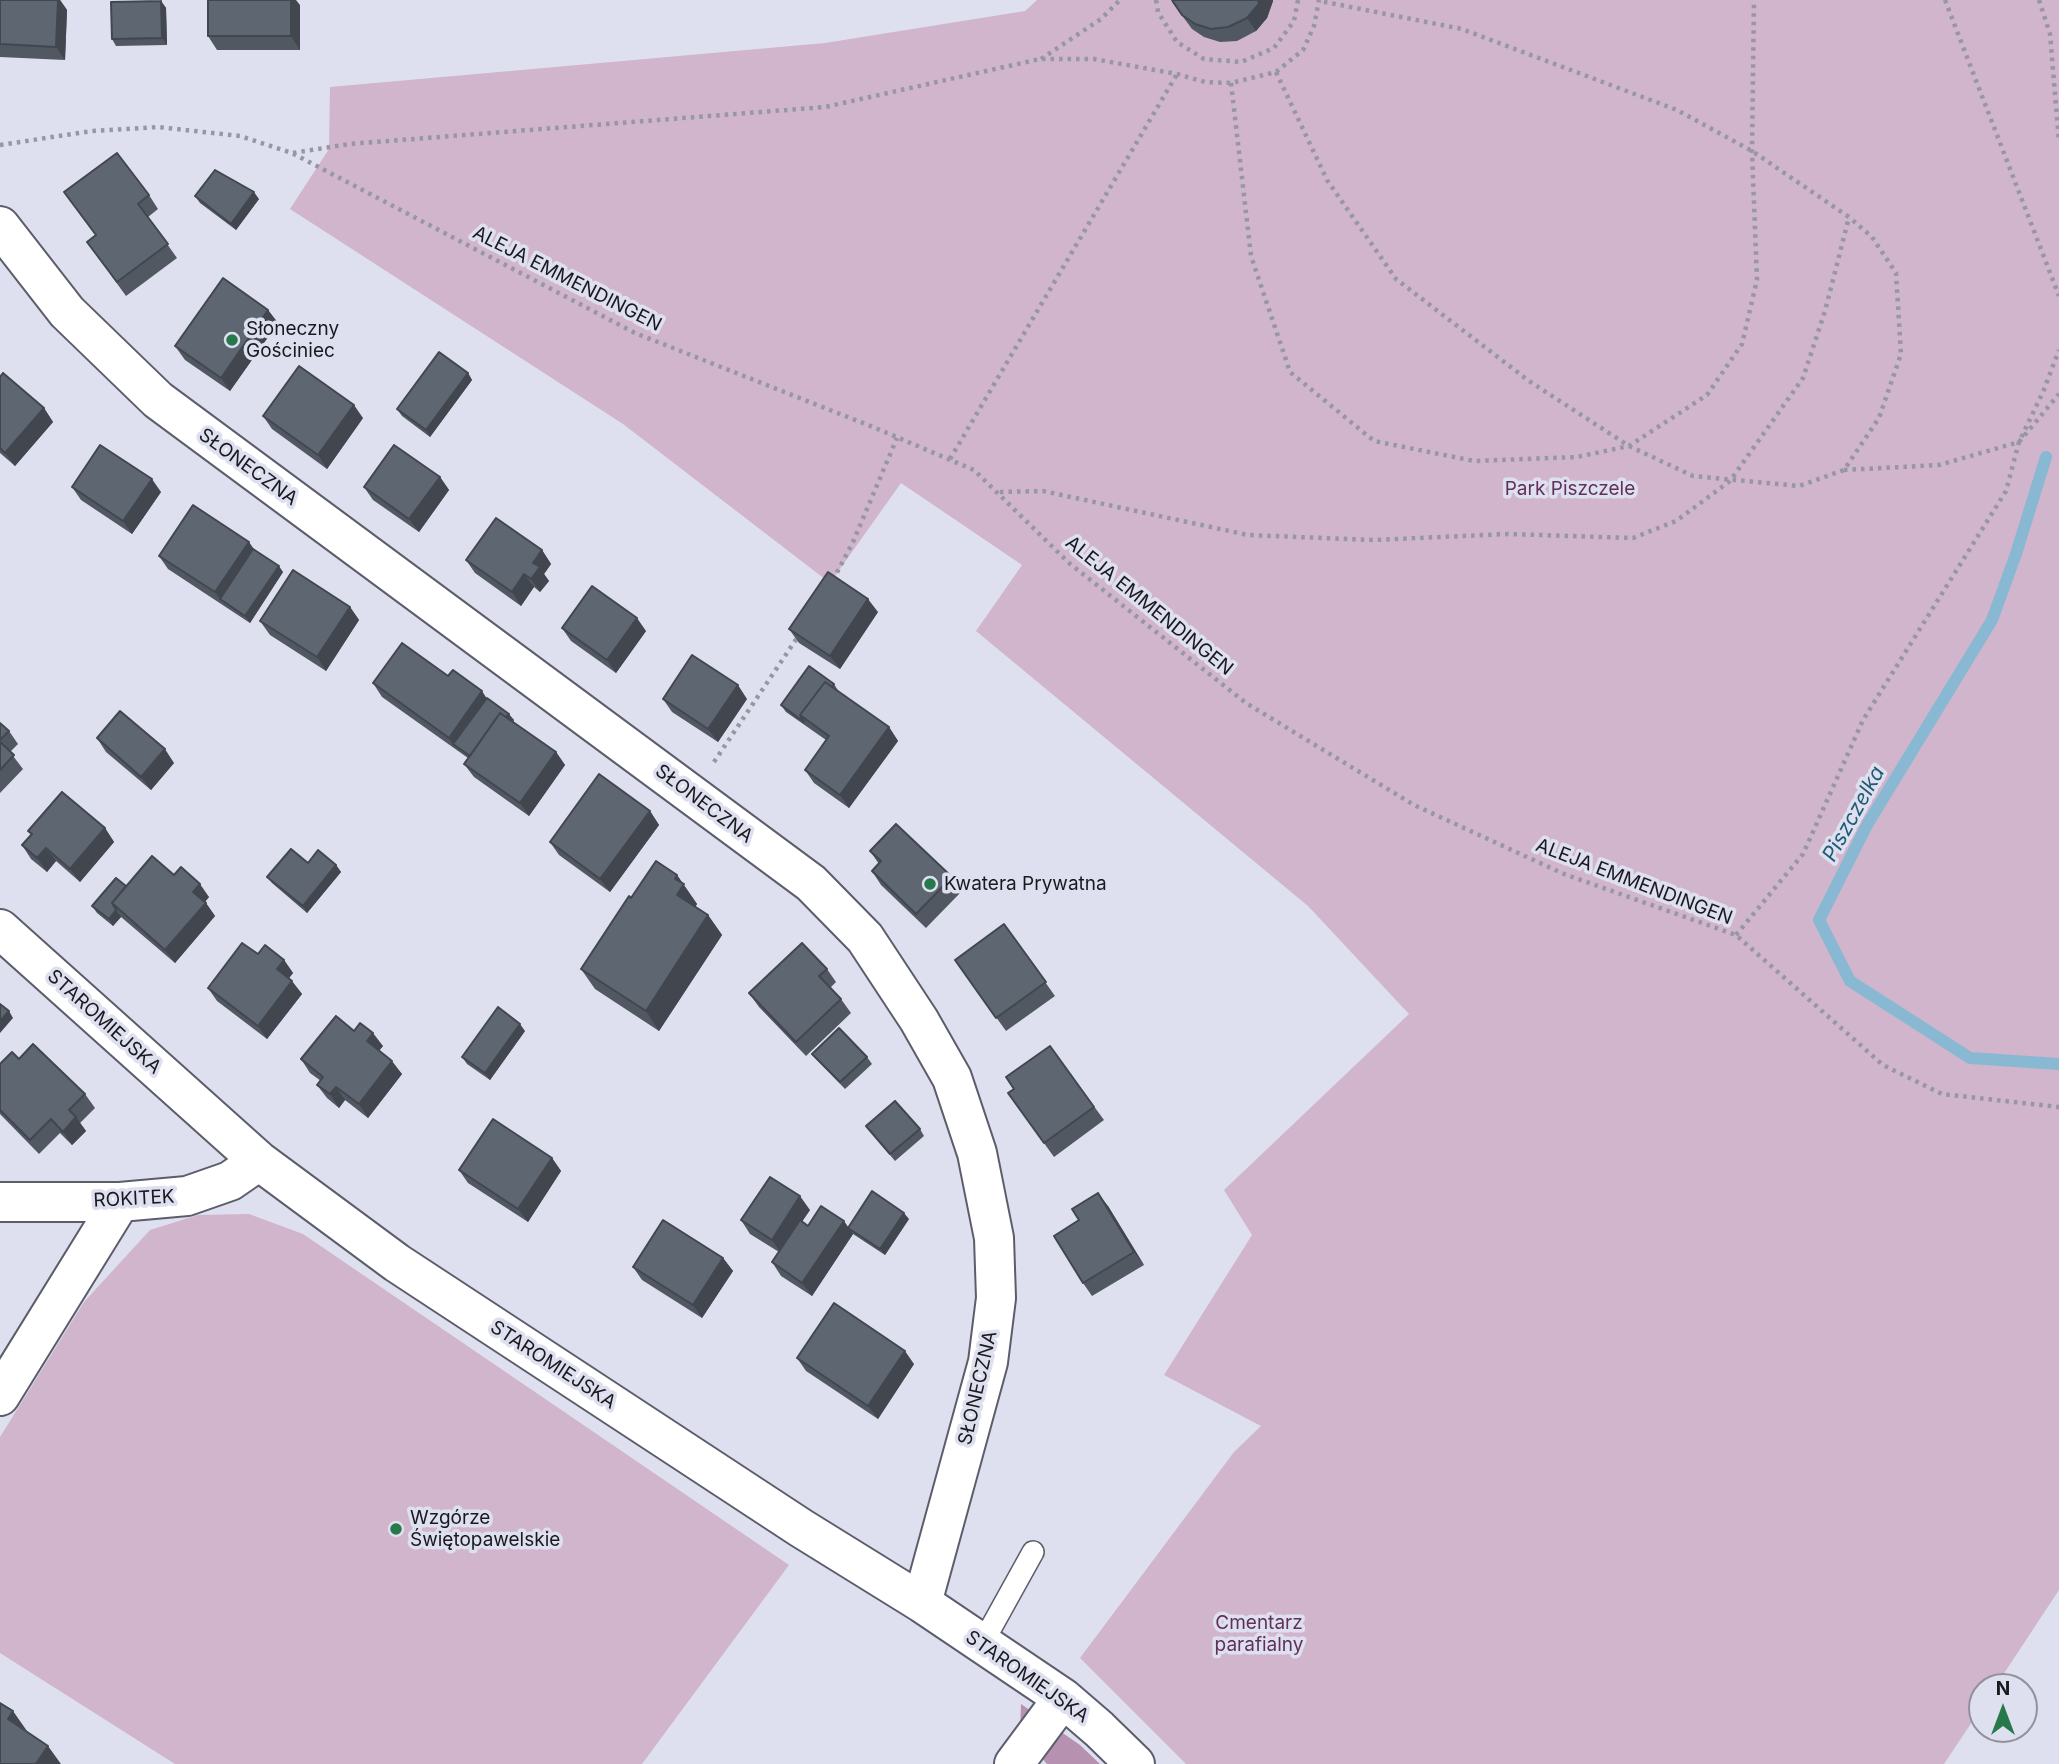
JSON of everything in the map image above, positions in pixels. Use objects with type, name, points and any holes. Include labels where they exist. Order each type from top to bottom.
[{"type":"street","name":"SŁONECZNA","points":[[0,226],[67,312],[158,400],[811,883],[865,939],[919,1020],[952,1078],[977,1153],[994,1238],[996,1298],[988,1362],[922,1603]]},
{"type":"street","name":"STAROMIEJSKA","points":[[0,929],[259,1161],[397,1263],[801,1528],[922,1603],[1063,1698],[1135,1764]]},
{"type":"street","name":"ROKITEK","points":[[0,1202],[120,1202],[187,1196],[230,1181],[259,1161]]},
{"type":"street","points":[[0,1396],[120,1202]]},
{"type":"street","points":[[1014,1764],[1063,1698]]},
{"type":"lane","points":[[982,1644],[1033,1552]]},
{"type":"path","points":[[1040,59],[1101,19],[1120,0]]},
{"type":"path","points":[[1157,0],[1158,12],[1177,42],[1204,59],[1241,62],[1274,48],[1294,21],[1298,0]]},
{"type":"path","points":[[1231,83],[1251,256],[1290,372],[1374,441],[1474,461],[1577,457],[1629,446],[1707,395],[1742,344],[1757,280],[1752,151],[1754,0]]},
{"type":"path","points":[[1945,0],[2059,296]]},
{"type":"path","points":[[2039,0],[2050,34],[2059,142]]},
{"type":"path","points":[[292,153],[349,144],[825,107],[1040,59],[1094,59],[1177,74],[1205,82],[1231,83],[1276,72],[1303,50],[1314,26],[1320,1],[1462,29],[1677,110],[1752,151],[1849,217],[1872,237],[1896,273],[1901,354],[1879,418],[1844,470]]},
{"type":"path","points":[[1276,72],[1327,180],[1396,279],[1529,381],[1629,446],[1693,476],[1799,486],[1844,470],[1939,465],[2019,442],[2059,394]]},
{"type":"path","points":[[950,459],[1177,74]]},
{"type":"path","name":"ALEJA EMMENDINGEN","points":[[0,145],[92,131],[158,127],[240,136],[292,153],[635,333],[974,470],[1069,563],[1246,703],[1414,805],[1564,874],[1736,935],[1883,1065],[1942,1094],[2059,1107]]},
{"type":"path","points":[[999,492],[1044,491],[1248,535],[1373,540],[1508,534],[1633,538],[1676,521],[1730,481],[1803,377],[1825,311],[1849,217]]},
{"type":"path","points":[[1736,935],[1803,854],[1863,720],[2006,491],[2019,442],[2059,350]]},
{"type":"path","points":[[831,585],[853,542],[897,438]]},
{"type":"path","points":[[690,793],[705,776],[803,629]]},
{"type":"green space","name":"Park Piszczele","points":[[1037,0],[2059,0],[2059,1590],[2004,1673],[1968,1673],[1968,1728],[1944,1764],[1186,1764],[1080,1658],[1234,1452],[1261,1426],[1164,1375],[1252,1235],[1224,1190],[1409,1014],[1308,906],[976,631],[1022,565],[901,483],[830,583],[623,424],[290,209],[329,149],[330,87],[825,43],[1025,11]]},
{"type":"green space","points":[[249,1214],[303,1234],[789,1565],[642,1764],[175,1764],[0,1653],[0,1437],[84,1302],[150,1230],[198,1215]]},
{"type":"shaded area","points":[[1021,1704],[1080,1745],[1100,1764],[1047,1764],[1020,1733]]},
{"type":"building","points":[[0,0],[58,0],[56,47],[0,44]]},
{"type":"building","points":[[208,0],[291,0],[291,36],[208,36]]},
{"type":"building","points":[[1172,0],[1259,0],[1247,18],[1228,27],[1211,29],[1195,24],[1182,15]]},
{"type":"building","points":[[161,1],[162,38],[112,39],[111,2]]},
{"type":"building","points":[[117,153],[149,195],[138,204],[168,244],[117,282],[87,242],[96,235],[64,192]]},
{"type":"building","points":[[215,170],[254,192],[231,224],[195,196]]},
{"type":"building","points":[[223,278],[268,310],[221,378],[175,346]]},
{"type":"building","points":[[439,352],[468,373],[426,430],[397,409]]},
{"type":"building","points":[[299,366],[354,405],[318,455],[263,416]]},
{"type":"building","points":[[3,373],[44,408],[5,453],[0,448],[0,377]]},
{"type":"building","points":[[100,445],[152,479],[123,521],[72,487]]},
{"type":"building","points":[[394,445],[440,477],[409,519],[364,487]]},
{"type":"building","points":[[193,505],[249,542],[215,592],[159,556]]},
{"type":"building","points":[[496,518],[542,550],[533,563],[540,567],[531,579],[524,574],[512,592],[466,560]]},
{"type":"building","points":[[253,549],[279,566],[245,616],[220,599]]},
{"type":"building","points":[[293,570],[350,607],[317,657],[260,621]]},
{"type":"building","points":[[828,572],[868,599],[830,656],[789,629]]},
{"type":"building","points":[[592,586],[637,618],[607,660],[562,628]]},
{"type":"building","points":[[402,643],[448,676],[453,670],[482,691],[449,738],[373,683]]},
{"type":"building","points":[[692,655],[738,685],[708,729],[663,699]]},
{"type":"building","points":[[809,666],[834,684],[832,687],[825,682],[800,715],[804,722],[781,705]]},
{"type":"building","points":[[825,682],[889,727],[840,795],[805,770],[829,736],[800,715]]},
{"type":"building","points":[[487,698],[509,714],[506,717],[500,713],[470,756],[453,744]]},
{"type":"building","points":[[120,711],[165,749],[141,777],[97,738]]},
{"type":"building","points":[[500,713],[556,752],[520,803],[464,764]]},
{"type":"building","points":[[0,723],[9,731],[0,740]]},
{"type":"building","points":[[0,742],[14,755],[0,770]]},
{"type":"building","points":[[599,774],[650,811],[600,879],[550,842]]},
{"type":"building","points":[[62,792],[105,828],[70,869],[46,848],[37,858],[22,845],[32,834],[28,831]]},
{"type":"building","points":[[896,824],[952,877],[916,914],[872,871],[881,861],[870,851]]},
{"type":"building","points":[[291,849],[308,863],[318,850],[336,865],[303,906],[267,877]]},
{"type":"building","points":[[152,856],[174,875],[181,867],[200,884],[193,892],[206,903],[165,950],[112,903]]},
{"type":"building","points":[[656,861],[677,875],[675,879],[684,884],[677,895],[708,915],[646,1011],[581,969],[629,896],[631,898]]},
{"type":"building","points":[[116,878],[126,886],[112,903],[116,910],[109,919],[92,906]]},
{"type":"building","points":[[1004,924],[1046,982],[996,1018],[955,960]]},
{"type":"building","points":[[242,943],[258,954],[265,945],[284,960],[277,969],[292,981],[258,1026],[208,988]]},
{"type":"building","points":[[802,943],[827,969],[819,976],[841,999],[796,1042],[749,993]]},
{"type":"building","points":[[0,1004],[9,1011],[0,1021]]},
{"type":"building","points":[[498,1007],[520,1024],[485,1073],[462,1057]]},
{"type":"building","points":[[336,1016],[354,1031],[360,1023],[373,1033],[367,1041],[392,1061],[359,1104],[336,1087],[330,1094],[317,1085],[323,1077],[301,1059]]},
{"type":"building","points":[[839,1028],[867,1057],[840,1082],[812,1054]]},
{"type":"building","points":[[33,1044],[85,1094],[69,1110],[76,1117],[63,1132],[51,1119],[30,1140],[0,1110],[0,1064],[12,1052],[19,1059]]},
{"type":"building","points":[[1050,1046],[1094,1107],[1044,1143],[1008,1093],[1014,1089],[1006,1077]]},
{"type":"building","points":[[895,1101],[920,1129],[890,1154],[866,1126]]},
{"type":"building","points":[[493,1119],[552,1158],[518,1209],[459,1170]]},
{"type":"building","points":[[770,1177],[800,1196],[772,1240],[741,1220]]},
{"type":"building","points":[[872,1191],[904,1213],[880,1249],[848,1228]]},
{"type":"building","points":[[1098,1193],[1134,1252],[1083,1283],[1054,1236],[1079,1220],[1072,1209]]},
{"type":"building","points":[[821,1206],[844,1221],[802,1283],[772,1262],[800,1220],[808,1226]]},
{"type":"building","points":[[663,1220],[723,1258],[693,1305],[633,1267]]},
{"type":"building","points":[[834,1303],[905,1351],[868,1406],[797,1358]]},
{"type":"building","points":[[0,1703],[13,1711],[8,1719],[48,1746],[36,1764],[0,1764]]},
{"type":"waterway","name":"Piszczelka","points":[[2046,457],[1992,620],[1867,825],[1819,920],[1850,981],[1970,1058],[2059,1064]]},
{"type":"place","name":"Słoneczny Gościniec","points":[[232,340]]},
{"type":"place","name":"Kwatera Prywatna","points":[[930,884]]},
{"type":"place","name":"Wzgórze Świętopawelskie","points":[[396,1529]]},
{"type":"park label","name":"Cmentarz parafialny","points":[[1259,1634]]}]
